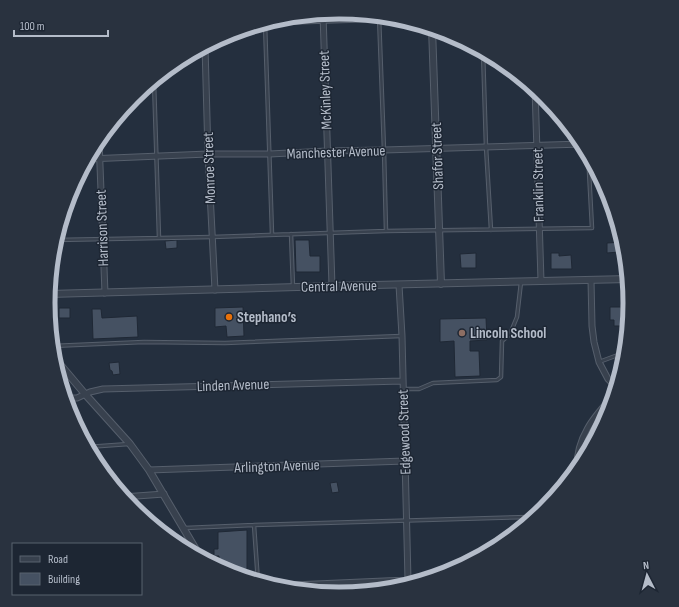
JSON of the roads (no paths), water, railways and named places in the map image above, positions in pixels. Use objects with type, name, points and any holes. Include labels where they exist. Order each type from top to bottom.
[{"type":"street","points":[[314,20],[341,19]]},
{"type":"street","name":"McKinley Street","points":[[324,20],[332,286]]},
{"type":"street","name":"Shafor Street","points":[[432,35],[441,284]]},
{"type":"street","name":"Monroe Street","points":[[205,53],[208,154],[215,290]]},
{"type":"street","name":"Franklin Street","points":[[535,97],[541,281]]},
{"type":"street","name":"Manchester Avenue","points":[[95,158],[576,144]]},
{"type":"street","name":"Harrison Street","points":[[99,151],[105,293]]},
{"type":"street","name":"Central Avenue","points":[[56,294],[623,279]]},
{"type":"street","points":[[591,280],[593,337],[599,362],[612,383]]},
{"type":"street","name":"Edgewood Street","points":[[399,285],[402,336],[402,389],[408,579]]},
{"type":"street","points":[[62,367],[130,444],[149,470],[196,549]]},
{"type":"street","name":"Linden Avenue","points":[[71,398],[77,398],[90,392],[103,389],[402,381]]},
{"type":"street","points":[[577,461],[581,443],[590,422],[606,404]]},
{"type":"street","name":"Arlington Avenue","points":[[149,470],[404,461]]},
{"type":"street","points":[[131,497],[164,494]]},
{"type":"street","points":[[302,586],[405,580]]},
{"type":"lane","points":[[379,21],[386,231]]},
{"type":"lane","points":[[265,29],[272,234]]},
{"type":"lane","points":[[483,58],[486,147],[491,230]]},
{"type":"lane","points":[[154,88],[159,238]]},
{"type":"lane","points":[[62,240],[212,237],[386,231],[592,228],[589,166]]},
{"type":"lane","points":[[291,234],[293,287]]},
{"type":"lane","points":[[402,389],[419,389],[432,383],[497,380],[501,377],[502,341],[510,334],[517,317],[521,282]]},
{"type":"lane","points":[[58,346],[144,342],[225,343],[402,336]]},
{"type":"lane","points":[[599,362],[620,354]]},
{"type":"lane","points":[[93,447],[130,444]]},
{"type":"lane","points":[[182,528],[527,517]]},
{"type":"lane","points":[[254,526],[258,576]]},
{"type":"place","name":"Stephano’s","points":[[229,317]]},
{"type":"place","name":"Lincoln School","points":[[462,333]]}]
